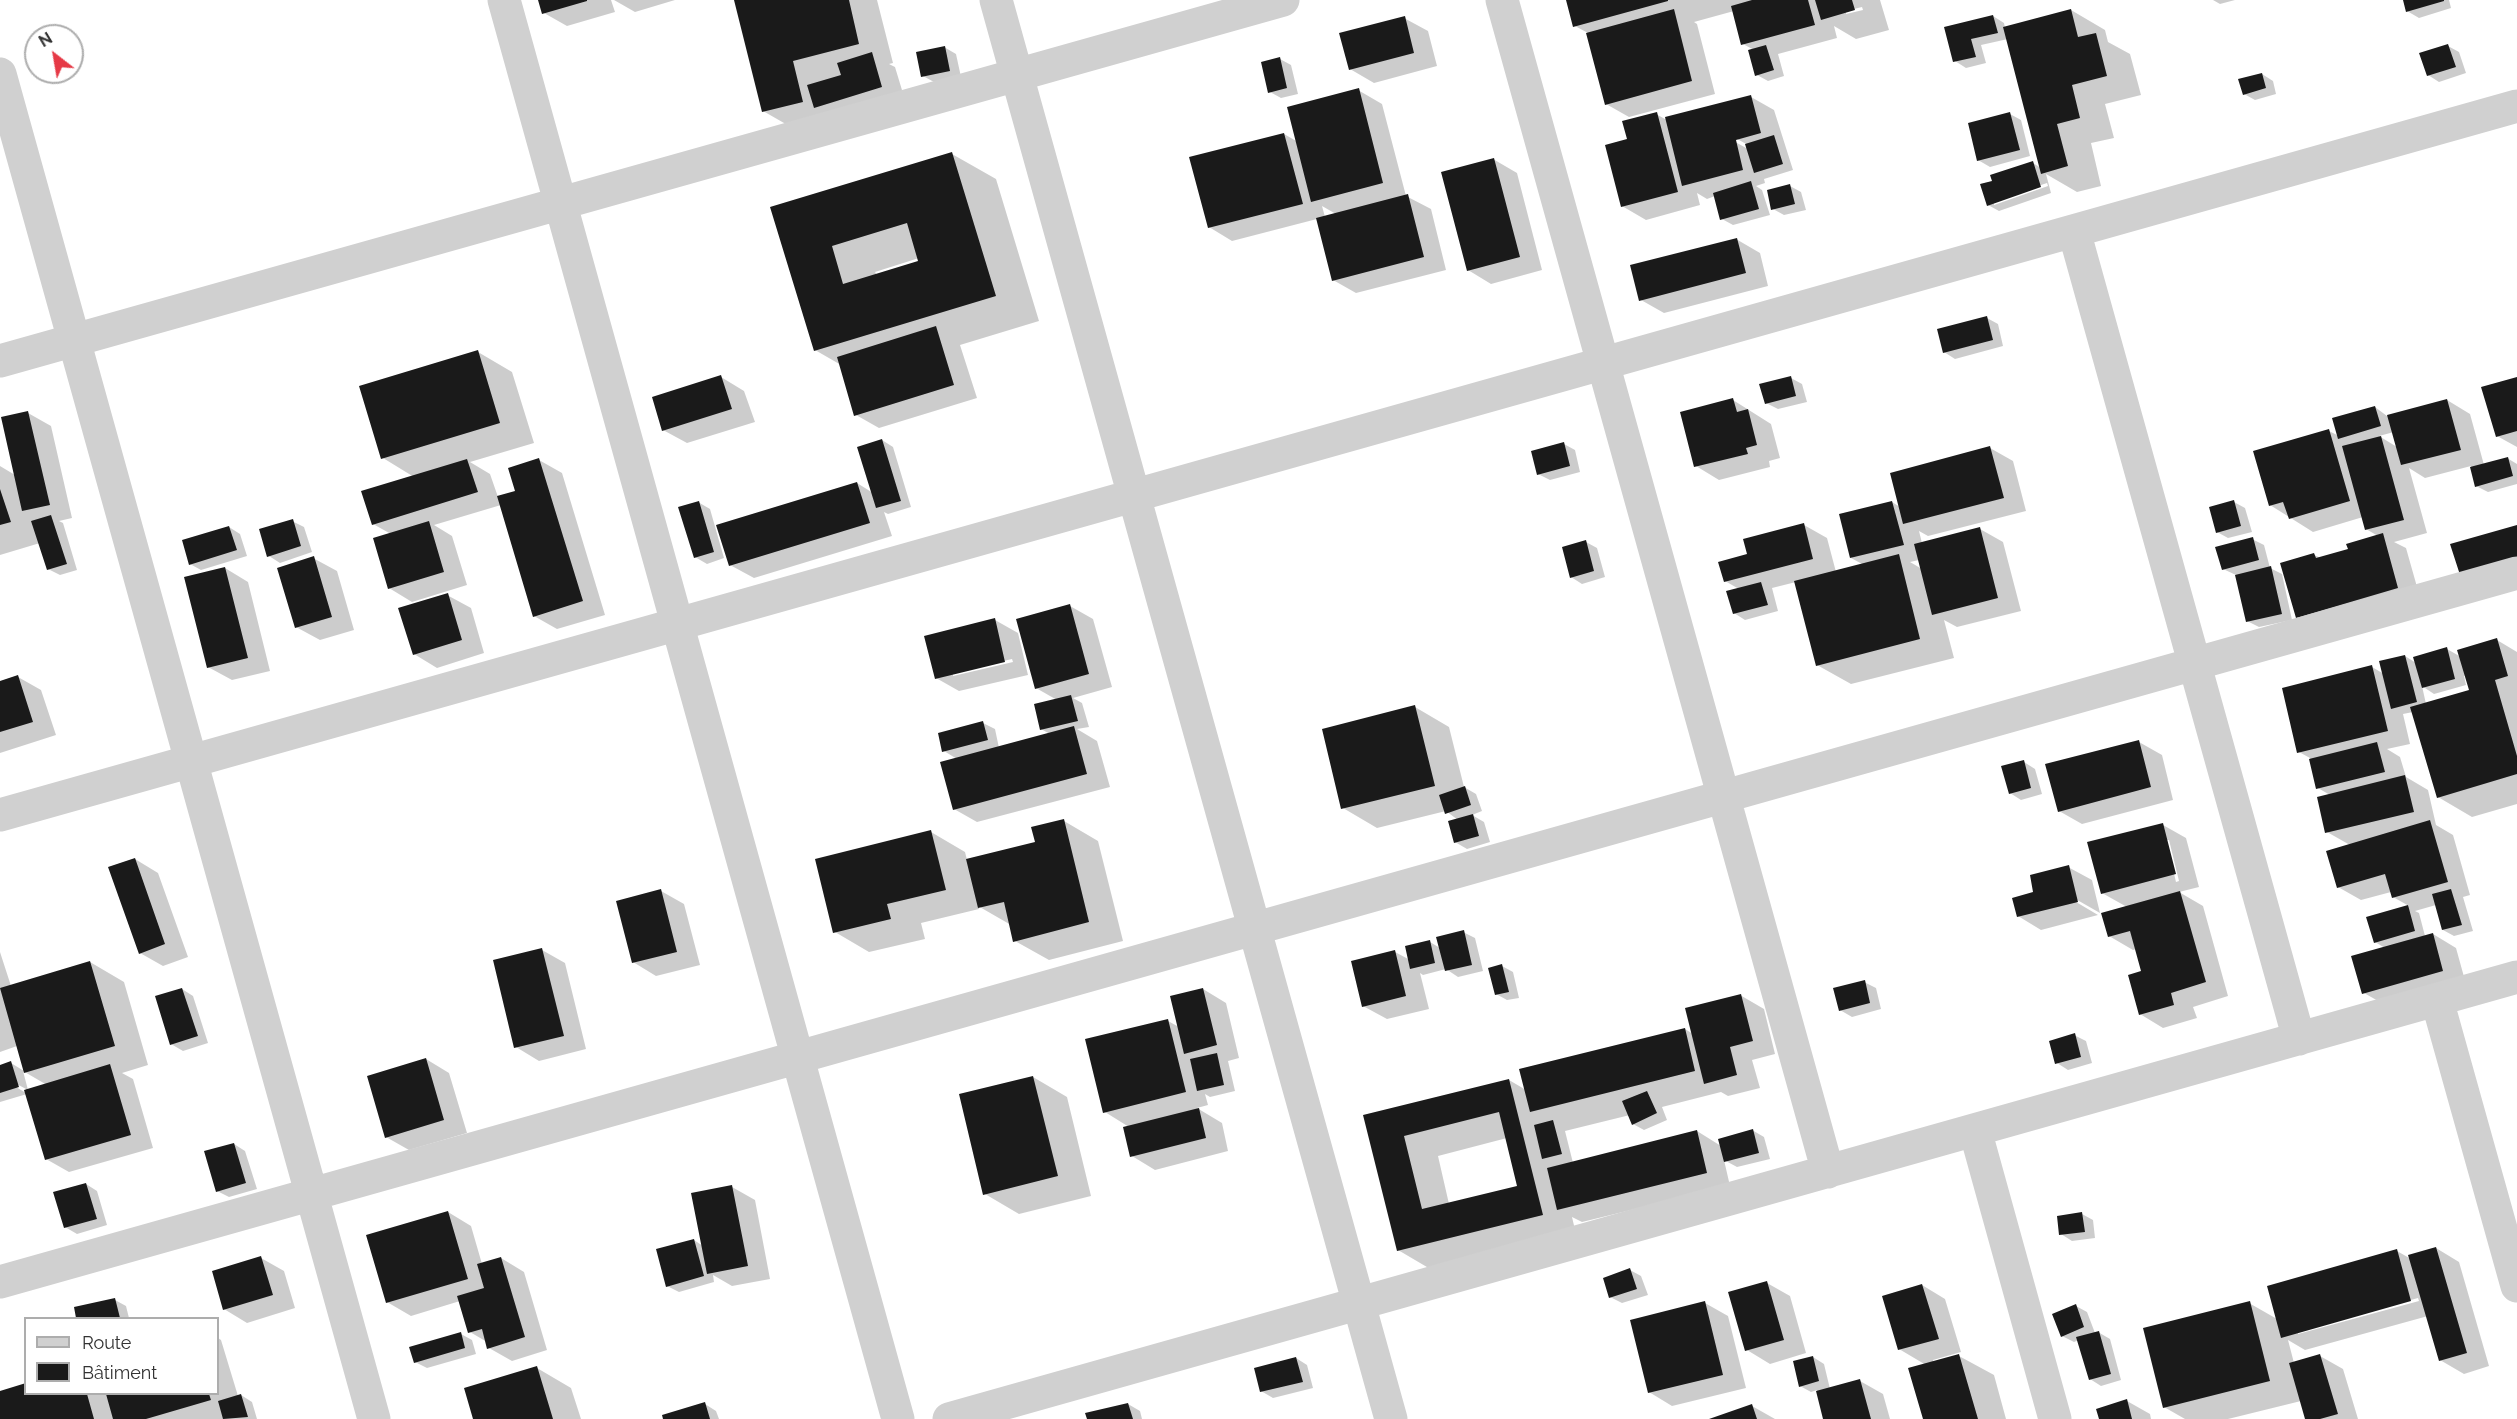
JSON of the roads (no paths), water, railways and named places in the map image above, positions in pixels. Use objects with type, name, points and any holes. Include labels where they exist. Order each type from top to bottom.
[{"type":"street","points":[[504,0],[898,1419]]},
{"type":"street","points":[[996,0],[1391,1419]]},
{"type":"street","points":[[0,361],[1283,0]]},
{"type":"street","points":[[1502,0],[1828,1172]]},
{"type":"street","points":[[0,74],[374,1419]]},
{"type":"street","points":[[0,815],[2517,106]]},
{"type":"street","points":[[2074,231],[2299,1039]]},
{"type":"street","points":[[0,1282],[2517,573]]},
{"type":"street","points":[[950,1419],[2517,977]]},
{"type":"street","points":[[2437,1000],[2517,1286]]},
{"type":"street","points":[[1975,1130],[2055,1419]]}]
